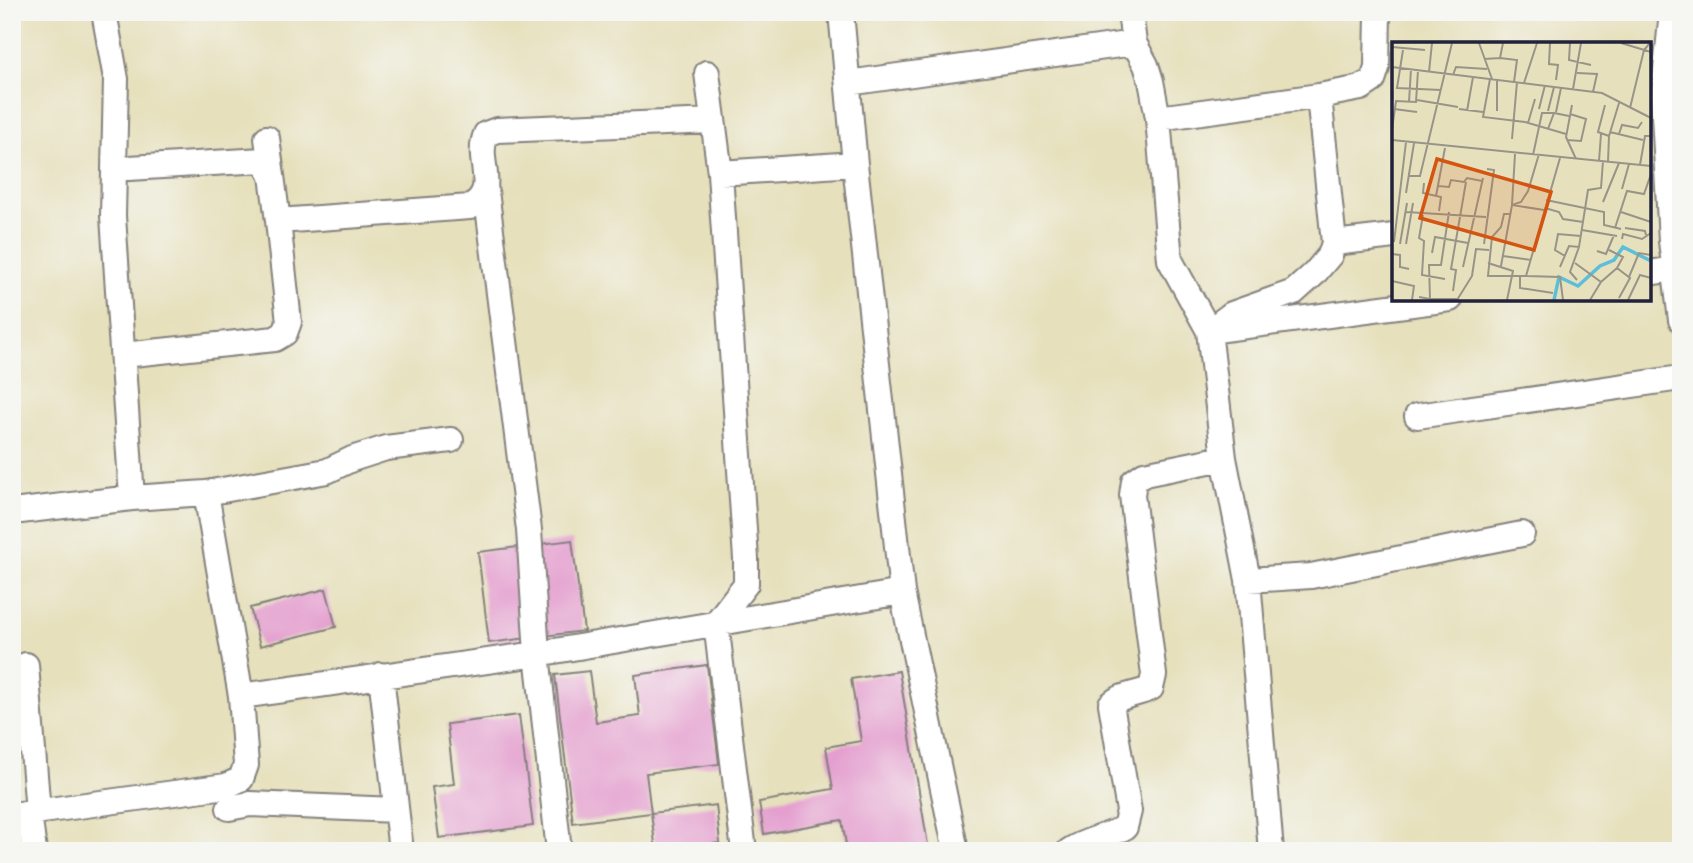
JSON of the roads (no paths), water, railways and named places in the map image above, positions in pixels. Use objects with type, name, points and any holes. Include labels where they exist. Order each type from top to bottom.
[{"type":"street","points":[[104,12],[116,79],[113,216],[132,498]]},
{"type":"street","points":[[841,12],[902,592],[956,851]]},
{"type":"street","points":[[1130,12],[1134,43],[1149,73],[1158,118],[1170,260],[1209,331],[1224,458],[1248,580],[1270,851]]},
{"type":"street","points":[[1158,118],[1361,88],[1373,80],[1377,68],[1378,12]]},
{"type":"street","points":[[1672,12],[1663,98],[1673,131],[1676,240],[1674,269],[1681,320]]},
{"type":"street","points":[[848,83],[1134,43]]},
{"type":"street","points":[[707,73],[720,173],[746,559],[746,584],[716,622],[744,851]]},
{"type":"street","points":[[1209,331],[1232,314],[1294,292],[1330,255],[1334,243],[1319,96]]},
{"type":"street","points":[[559,851],[537,654],[529,530],[482,143],[486,134],[497,130],[713,121]]},
{"type":"street","points":[[123,355],[275,339],[285,333],[289,321],[267,138]]},
{"type":"street","points":[[128,168],[263,160],[272,176]]},
{"type":"street","points":[[720,173],[855,164]]},
{"type":"street","points":[[278,221],[470,207],[481,201],[486,191]]},
{"type":"street","points":[[1334,243],[1392,236]]},
{"type":"street","points":[[1651,273],[1674,269]]},
{"type":"street","points":[[1209,331],[1435,301]]},
{"type":"street","points":[[1418,416],[1681,378]]},
{"type":"street","points":[[12,512],[132,498],[206,493],[327,471],[352,459],[386,448],[451,440]]},
{"type":"street","points":[[1069,851],[1080,843],[1109,836],[1125,827],[1129,811],[1111,704],[1119,697],[1139,694],[1151,688],[1154,675],[1132,495],[1134,481],[1144,474],[1224,458]]},
{"type":"street","points":[[27,814],[226,786],[241,779],[246,765],[241,696],[206,493]]},
{"type":"street","points":[[1248,580],[1311,576],[1522,534]]},
{"type":"street","points":[[241,696],[537,654],[902,592]]},
{"type":"street","points":[[26,665],[27,814],[34,851]]},
{"type":"street","points":[[381,675],[401,851]]},
{"type":"street","points":[[229,808],[250,804],[396,810]]}]
